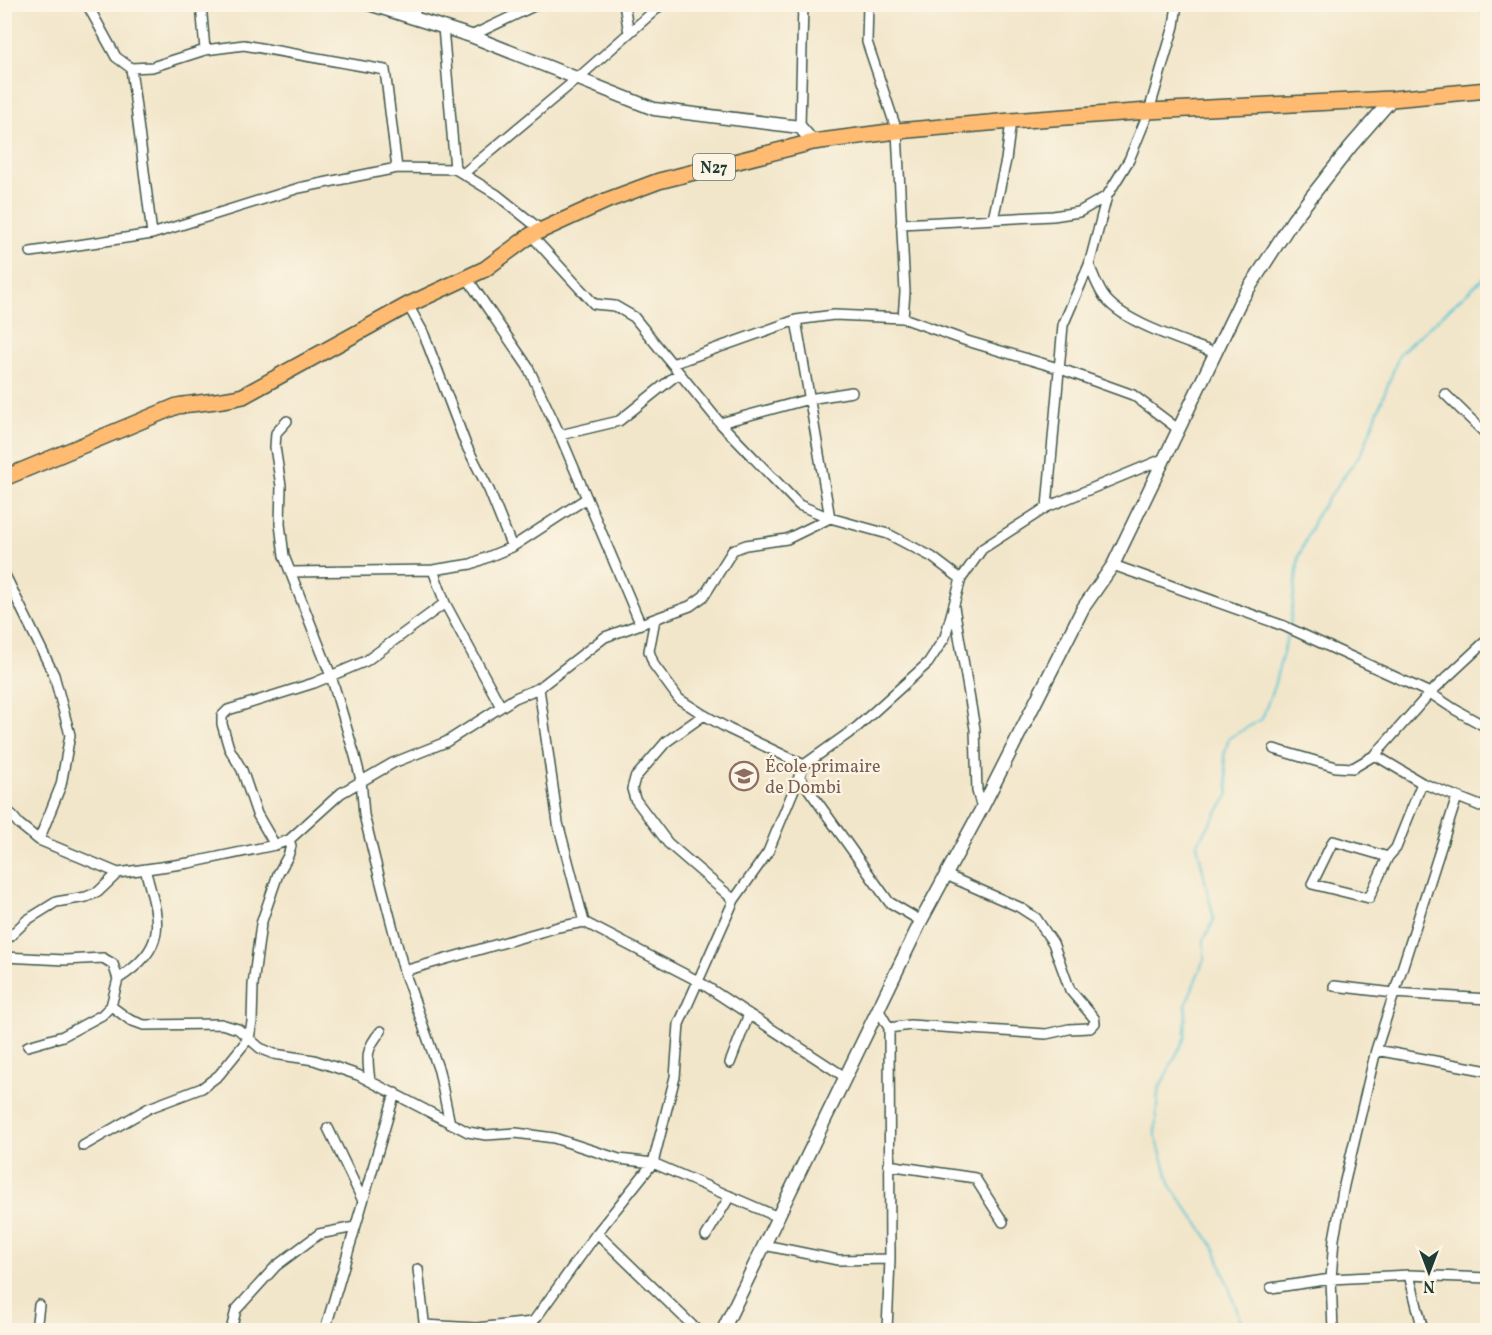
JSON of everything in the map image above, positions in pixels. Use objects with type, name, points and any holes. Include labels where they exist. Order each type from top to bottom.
[{"type":"main road","name":"N27","points":[[4,478],[177,406],[243,396],[408,305],[485,268],[536,233],[608,200],[659,181],[813,142],[897,131],[1149,111],[1392,99],[1488,90]]},
{"type":"street","points":[[87,4],[116,57],[131,68],[152,67],[205,50],[244,45],[385,70],[397,168]]},
{"type":"street","points":[[201,4],[205,50]]},
{"type":"street","points":[[369,4],[471,36],[654,109],[800,127]]},
{"type":"street","points":[[414,18],[416,4]]},
{"type":"street","points":[[471,36],[538,4]]},
{"type":"street","points":[[624,4],[629,33]]},
{"type":"street","points":[[459,171],[578,78],[662,4]]},
{"type":"street","points":[[802,4],[800,127],[813,142]]},
{"type":"street","points":[[868,4],[867,42],[897,131],[905,292],[903,318]]},
{"type":"street","points":[[1047,507],[1063,325],[1089,265],[1107,196],[1129,160],[1149,111],[1177,4]]},
{"type":"street","points":[[443,27],[459,171]]},
{"type":"street","points":[[131,68],[152,234]]},
{"type":"street","points":[[723,1330],[921,921],[982,808],[1083,608],[1113,565],[1240,302],[1293,220],[1351,146],[1392,99]]},
{"type":"street","points":[[993,219],[1006,160],[1011,121]]},
{"type":"street","points":[[31,252],[152,234],[299,188],[397,168],[459,171],[496,194],[536,233],[594,304],[615,306],[634,317],[720,423],[799,505],[830,518],[888,534],[932,557],[961,579]]},
{"type":"street","points":[[901,224],[1053,216],[1079,212],[1107,196]]},
{"type":"street","points":[[1089,265],[1103,296],[1115,307],[1146,326],[1215,353]]},
{"type":"street","points":[[467,278],[528,368],[560,435],[640,622]]},
{"type":"street","points":[[408,305],[423,332],[466,445],[489,490],[512,547]]},
{"type":"street","points":[[672,364],[796,320],[834,315],[903,318],[968,341],[1059,368],[1133,395],[1178,429]]},
{"type":"street","points":[[796,320],[830,518]]},
{"type":"street","points":[[560,435],[619,421],[679,373]]},
{"type":"street","points":[[720,423],[809,399],[852,392]]},
{"type":"street","points":[[1445,394],[1488,436]]},
{"type":"street","points":[[287,421],[276,433],[275,447],[281,486],[281,540],[284,556],[331,676],[361,780],[364,815],[404,971],[439,1071],[450,1124]]},
{"type":"street","points":[[418,1269],[425,1328],[533,1326],[597,1233],[653,1163],[675,1077],[679,1024],[734,900],[768,852],[804,765],[856,728],[928,663],[945,637],[961,579],[982,549],[1047,507],[1163,459]]},
{"type":"street","points":[[291,572],[433,570],[471,564],[512,547],[587,498]]},
{"type":"street","points":[[4,806],[39,840],[118,873],[189,863],[275,845],[289,840],[341,793],[361,780],[393,763],[446,742],[515,698],[539,688],[605,636],[690,606],[704,596],[733,550],[746,545],[787,539],[830,518]]},
{"type":"street","points":[[1113,565],[1284,626],[1430,693],[1488,728]]},
{"type":"street","points":[[433,570],[446,603],[501,707]]},
{"type":"street","points":[[4,573],[54,675],[70,735],[61,785],[39,840]]},
{"type":"street","points":[[275,845],[256,814],[242,770],[229,748],[222,716],[228,710],[314,683],[366,661],[446,603]]},
{"type":"street","points":[[954,604],[975,729],[978,791],[982,808]]},
{"type":"street","points":[[655,619],[649,651],[654,665],[679,699],[729,729],[804,765]]},
{"type":"street","points":[[1274,749],[1353,768],[1375,755],[1430,693],[1488,639]]},
{"type":"street","points":[[539,688],[558,823],[584,921]]},
{"type":"street","points":[[704,715],[666,742],[635,778],[632,789],[635,799],[668,843],[734,900]]},
{"type":"street","points":[[1375,755],[1422,783],[1488,809]]},
{"type":"street","points":[[799,776],[889,902],[921,921]]},
{"type":"street","points":[[1388,857],[1333,841],[1312,884],[1369,898],[1388,857],[1396,848],[1422,783]]},
{"type":"street","points":[[1333,1330],[1331,1279],[1334,1239],[1344,1185],[1376,1050],[1457,797]]},
{"type":"street","points":[[83,1146],[149,1108],[202,1088],[219,1075],[249,1038],[261,924],[278,874],[288,856],[291,846],[289,840]]},
{"type":"street","points":[[118,979],[136,967],[148,953],[156,938],[157,916],[145,869]]},
{"type":"street","points":[[4,942],[27,920],[56,902],[86,897],[98,892],[118,873]]},
{"type":"street","points":[[889,1028],[910,1025],[1046,1034],[1069,1029],[1090,1028],[1095,1023],[1094,1018],[1070,990],[1053,943],[1036,918],[1019,906],[946,875]]},
{"type":"street","points":[[404,971],[584,921],[698,981],[845,1077]]},
{"type":"street","points":[[4,957],[64,960],[103,958],[112,964],[118,979],[111,1006],[102,1015],[63,1036],[28,1046]]},
{"type":"street","points":[[1334,986],[1394,993],[1488,999]]},
{"type":"street","points":[[111,1006],[130,1020],[144,1025],[221,1024],[238,1029],[260,1048],[274,1054],[314,1060],[370,1081],[468,1132],[486,1135],[516,1133],[554,1138],[619,1159],[653,1163],[778,1217]]},
{"type":"street","points":[[878,1009],[889,1028],[890,1259],[887,1330]]},
{"type":"street","points":[[730,1063],[748,1014]]},
{"type":"street","points":[[370,1081],[367,1055],[371,1043],[381,1031]]},
{"type":"street","points":[[1376,1050],[1488,1071]]},
{"type":"street","points":[[325,1330],[395,1093]]},
{"type":"street","points":[[328,1128],[363,1200]]},
{"type":"street","points":[[888,1165],[975,1178],[1003,1222]]},
{"type":"street","points":[[706,1236],[730,1196]]},
{"type":"street","points":[[231,1330],[236,1310],[276,1266],[319,1234],[356,1227]]},
{"type":"street","points":[[597,1233],[697,1330]]},
{"type":"street","points":[[764,1245],[838,1260],[890,1259]]},
{"type":"street","points":[[1409,1275],[1423,1330]]},
{"type":"street","points":[[1271,1288],[1331,1279],[1409,1275],[1488,1278]]},
{"type":"street","points":[[36,1330],[39,1305]]},
{"type":"waterway","points":[[1472,4],[1488,17]]},
{"type":"waterway","points":[[1290,625],[1299,556],[1317,514],[1363,450],[1400,353],[1488,274]]},
{"type":"waterway","points":[[1244,1330],[1215,1248],[1171,1186],[1155,1135],[1158,1091],[1185,1037],[1186,1004],[1204,959],[1204,939],[1214,920],[1197,844],[1229,794],[1224,756],[1229,738],[1262,719],[1274,686],[1289,630]]},
{"type":"place","name":"École primaire de Dombi","points":[[744,776]]}]
